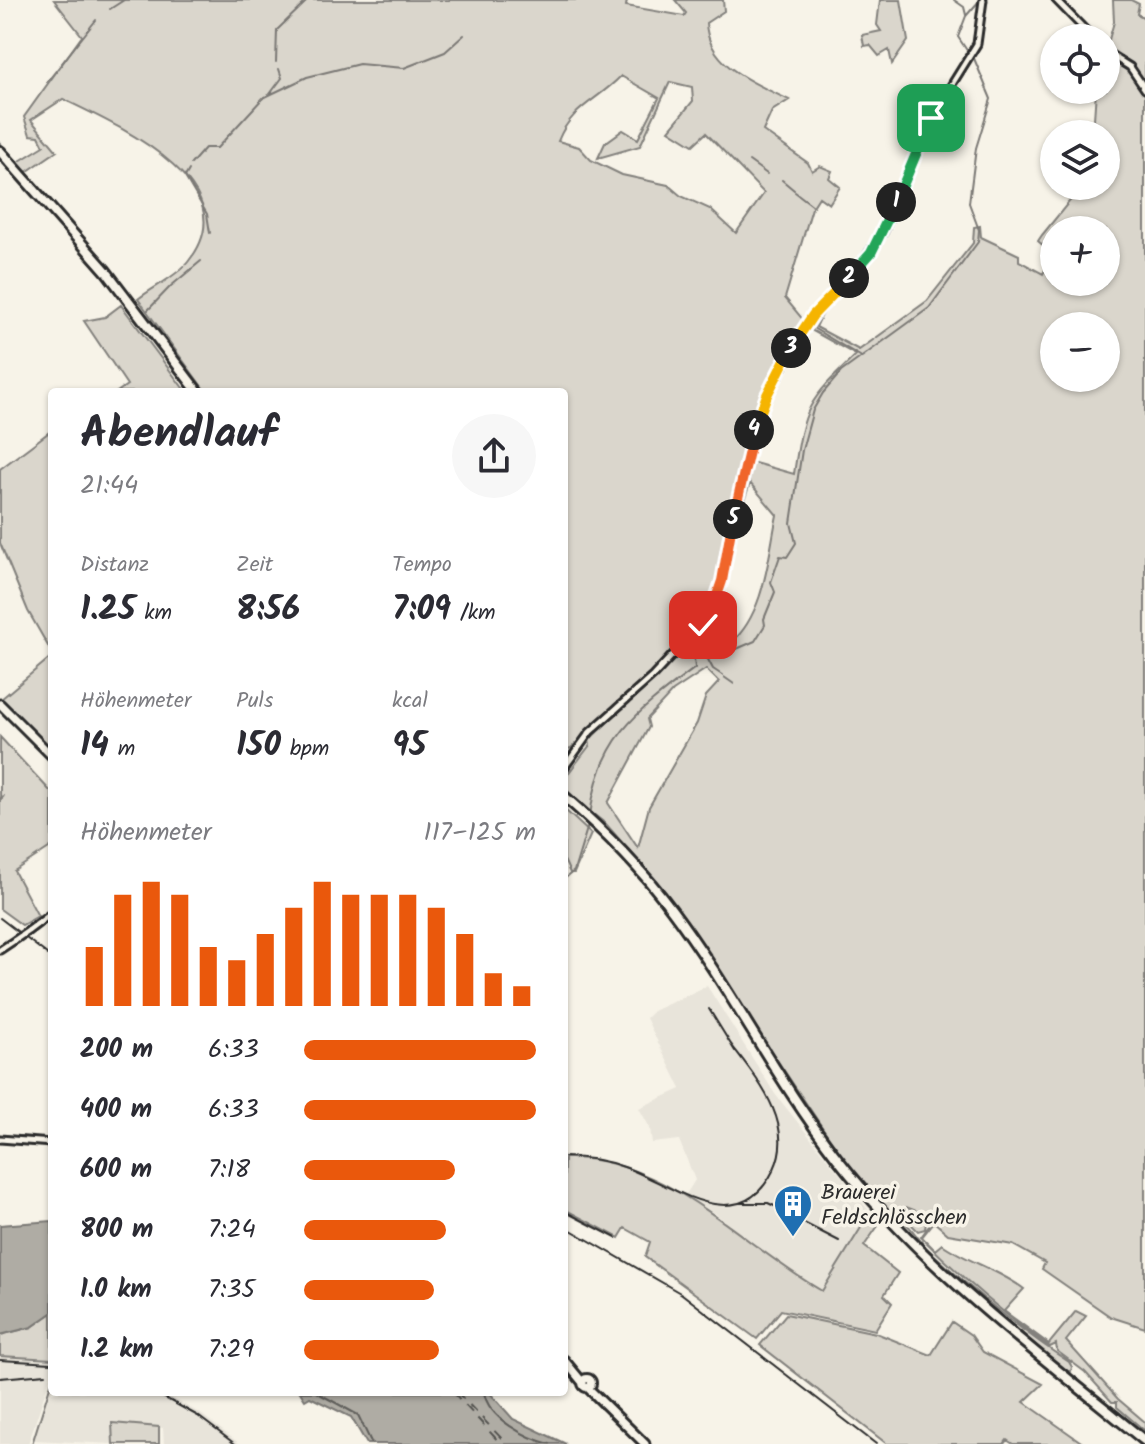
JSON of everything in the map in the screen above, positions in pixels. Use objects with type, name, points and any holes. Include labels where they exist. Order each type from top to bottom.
[{"type":"highway","points":[[0,151],[106,271],[195,388]]},
{"type":"highway","points":[[0,159],[97,268],[188,388]]},
{"type":"highway","points":[[568,800],[647,886],[680,929],[795,1109],[846,1177],[920,1256],[1143,1443]]},
{"type":"highway","points":[[568,805],[578,811]]},
{"type":"main road","points":[[568,760],[596,727],[653,676],[708,617],[720,591],[742,477],[767,395],[803,329],[850,276],[884,231],[931,118],[980,37],[983,0]]},
{"type":"main road","points":[[1056,0],[1079,24]]},
{"type":"main road","points":[[1120,61],[1130,67],[1145,89]]},
{"type":"main road","points":[[0,704],[48,752]]},
{"type":"main road","points":[[0,950],[48,916]]},
{"type":"main road","points":[[0,1139],[48,1143]]},
{"type":"main road","points":[[568,1364],[645,1444]]},
{"type":"shaded area","points":[[54,0],[627,0],[626,6],[684,16],[686,13],[675,0],[723,0],[724,11],[706,23],[715,51],[736,72],[789,100],[772,111],[763,131],[808,163],[812,171],[820,166],[832,171],[829,178],[840,187],[829,204],[819,197],[812,208],[785,298],[805,322],[775,374],[751,431],[713,604],[691,636],[568,749],[568,388],[203,388],[138,299],[188,262],[203,234],[203,208],[190,183],[169,161],[143,142],[63,99],[31,120],[57,151],[25,173],[0,147],[0,143],[18,162],[44,146],[39,136],[30,135],[24,117],[82,36]],"holes":[[[621,76],[659,98],[638,139],[623,130],[605,143],[598,158],[640,146],[670,82],[692,87],[693,101],[669,130],[693,145],[706,133],[764,193],[736,233],[710,209],[681,196],[668,185],[622,175],[591,160],[579,147],[558,141],[577,112]]]},
{"type":"shaded area","points":[[880,0],[901,0],[908,41],[892,64],[889,50],[879,56],[870,45],[864,46],[862,35],[881,31],[877,25]]},
{"type":"shaded area","points":[[1113,0],[1131,0],[1139,4],[1137,14],[1145,18],[1145,86],[1130,65],[1120,59],[1120,24],[1114,22]]},
{"type":"shaded area","points":[[1120,63],[1130,69],[1145,92],[1145,1328],[1111,1317],[1042,1269],[1045,1263],[1013,1245],[948,1234],[934,1222],[922,1237],[935,1250],[942,1244],[1024,1289],[1004,1311],[1049,1344],[1076,1311],[1086,1316],[1066,1341],[1118,1399],[1145,1422],[1145,1431],[1117,1407],[1117,1402],[1112,1402],[1085,1372],[1057,1351],[1056,1344],[1050,1347],[1016,1322],[967,1281],[921,1237],[929,1226],[929,1216],[906,1207],[927,1217],[925,1229],[918,1231],[900,1213],[884,1208],[851,1170],[657,882],[606,824],[568,794],[568,774],[590,745],[589,740],[715,619],[711,629],[731,643],[751,616],[763,584],[777,515],[750,483],[741,510],[751,462],[794,474],[801,433],[810,407],[817,395],[856,355],[809,329],[824,310],[816,327],[859,350],[927,301],[973,243],[974,227],[980,226],[981,237],[1019,255],[1019,261],[1040,272],[1040,296],[1120,296],[1120,216],[1057,216],[1070,200],[1120,200],[1120,120],[1094,120],[1095,104],[1120,104]],"holes":[[[706,669],[719,682],[706,696],[697,723],[649,807],[638,848],[608,803],[649,727],[647,719],[673,691]]]},
{"type":"shaded area","points":[[121,305],[183,388],[123,388],[127,385],[84,321],[105,317]]},
{"type":"shaded area","points":[[48,433],[48,646],[28,611],[0,543],[0,469]]},
{"type":"shaded area","points":[[48,660],[48,747],[1,699]]},
{"type":"shaded area","points":[[0,737],[48,789],[48,849],[14,871],[38,916],[22,925],[0,909],[0,800],[4,796],[0,798]]},
{"type":"shaded area","points":[[568,813],[591,834],[574,873],[570,873]]},
{"type":"shaded area","name":"Brauerei Feldschlösschen","points":[[707,986],[775,1094],[870,1212],[822,1291],[771,1260],[716,1214],[685,1196],[695,1180],[679,1140],[652,1143],[650,1128],[639,1108],[681,1089],[646,1018],[653,1011]]},
{"type":"shaded area","points":[[568,1158],[600,1161],[635,1171],[668,1186],[822,1291],[867,1218],[878,1226],[864,1246],[898,1273],[884,1295],[892,1303],[875,1330],[781,1310],[757,1339],[645,1257],[650,1242],[625,1228],[619,1238],[568,1211]]},
{"type":"shaded area","points":[[889,1213],[906,1223],[929,1250],[996,1309],[1069,1362],[1072,1367],[1070,1375],[946,1267]]},
{"type":"shaded area","points":[[786,1314],[876,1333],[931,1355],[952,1322],[971,1335],[983,1352],[1043,1384],[1024,1402],[1084,1444],[1013,1444],[1007,1440],[1004,1444],[887,1444],[760,1345]]},
{"type":"shaded area","points":[[48,1316],[48,1359],[0,1356],[0,1335],[32,1327]]},
{"type":"shaded area","points":[[0,1356],[48,1359],[48,1384],[28,1444],[0,1444]]},
{"type":"shaded area","points":[[48,1396],[168,1396],[201,1414],[240,1444],[164,1444],[163,1428],[112,1423],[113,1444],[34,1440]]},
{"type":"shaded area","points":[[112,1423],[159,1427],[159,1444],[113,1444]]},
{"type":"water","points":[[48,1221],[48,1316],[32,1327],[0,1335],[0,1225]]},
{"type":"water","points":[[302,1396],[493,1396],[513,1419],[566,1444],[367,1444],[351,1417],[310,1397],[305,1400]]},
{"type":"waterway","points":[[110,9],[124,0]]},
{"type":"waterway","points":[[276,62],[277,30],[308,0]]},
{"type":"waterway","points":[[954,0],[964,7],[966,15]]},
{"type":"waterway","points":[[968,52],[958,37],[966,16],[980,0]]},
{"type":"waterway","points":[[47,82],[96,20]]},
{"type":"waterway","points":[[191,164],[205,148],[217,148],[263,98],[307,77],[359,64],[404,68],[445,52],[464,35]]},
{"type":"waterway","points":[[590,816],[602,767],[623,730],[655,699],[695,668],[694,659],[699,655],[712,650],[732,651],[755,641],[765,625],[764,619],[775,592],[771,582],[780,556],[787,557],[796,543],[791,523],[802,450],[813,410],[823,393],[841,372],[929,308],[978,242],[979,230],[969,203],[976,148],[991,99],[973,56]]},
{"type":"waterway","points":[[270,94],[282,78],[279,69]]},
{"type":"waterway","points":[[749,161],[767,174]]},
{"type":"waterway","points":[[189,170],[185,177],[207,214],[210,233]]},
{"type":"waterway","points":[[782,180],[794,190]]},
{"type":"waterway","points":[[795,192],[812,205]]},
{"type":"waterway","points":[[171,286],[201,261]]},
{"type":"waterway","points":[[148,310],[170,287]]},
{"type":"waterway","points":[[824,312],[813,328],[860,356]]},
{"type":"waterway","points":[[704,652],[713,669],[722,675]]},
{"type":"waterway","points":[[724,677],[734,684]]},
{"type":"waterway","points":[[568,876],[574,871],[589,822]]},
{"type":"waterway","points":[[32,1444],[48,1393]]},
{"type":"ferry route","points":[[457,1396],[501,1444]]},
{"type":"ferry route","points":[[461,1396],[507,1444]]},
{"type":"railway","points":[[0,918],[48,955]]},
{"type":"railway","points":[[709,1009],[735,1051]]},
{"type":"railway","points":[[568,1157],[617,1165],[704,1202],[724,1205],[743,1202],[759,1191],[774,1169],[779,1152],[777,1118],[761,1086],[730,1043]]},
{"type":"railway","points":[[739,1203],[768,1203],[794,1215]]},
{"type":"railway","points":[[568,1213],[616,1238]]},
{"type":"railway","points":[[802,1222],[839,1241]]},
{"type":"railway","points":[[568,1228],[682,1294],[876,1444]]},
{"type":"railway","points":[[0,1360],[48,1363]]},
{"type":"railway","points":[[0,1378],[46,1374]]},
{"type":"railway","points":[[161,1396],[198,1416],[235,1444]]},
{"type":"place","name":"Brauerei Feldschlösschen","points":[[793,1238]]},
{"type":"route","points":[[703,625],[720,591],[736,502],[758,416],[767,395],[808,322],[871,253],[895,207],[931,118]]}]
